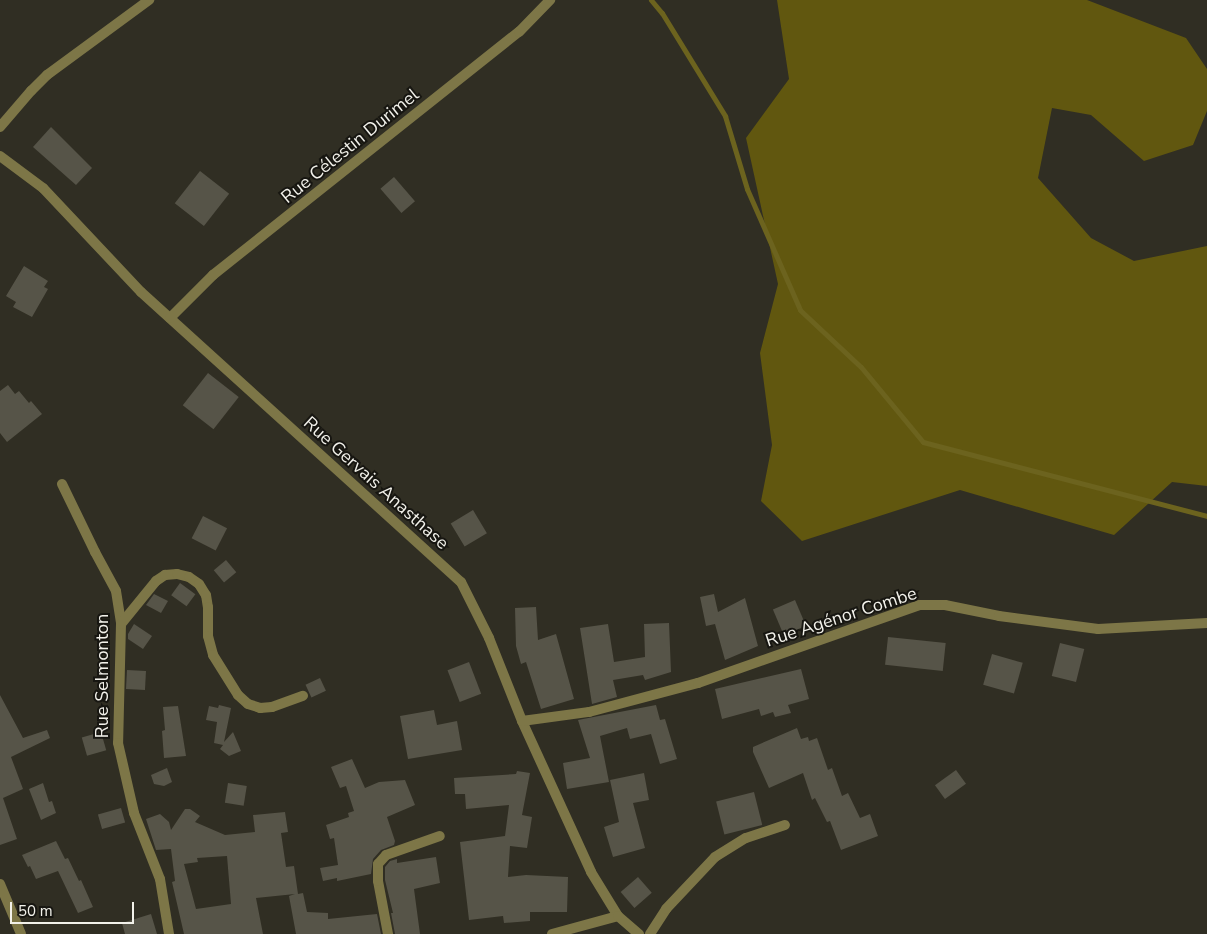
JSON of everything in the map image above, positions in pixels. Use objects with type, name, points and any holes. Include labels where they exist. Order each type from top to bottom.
[{"type":"street","points":[[0,127],[47,75],[149,0]]},
{"type":"street","name":"Rue Célestin Durimel","points":[[170,318],[213,275],[519,32],[550,0]]},
{"type":"street","name":"Rue Gervais Anasthase","points":[[0,156],[43,188],[141,292],[461,582],[489,638],[522,722],[591,872],[618,916],[639,934]]},
{"type":"street","name":"Rue Selmonton","points":[[62,484],[116,591],[121,624],[118,743],[134,813],[160,879],[169,934]]},
{"type":"street","points":[[121,624],[156,581],[166,575],[177,574],[189,577],[200,584],[206,595],[208,636],[213,654],[238,695],[248,704],[260,708],[272,707],[303,696]]},
{"type":"street","name":"Rue Agénor Combe","points":[[522,722],[589,712],[698,683],[920,605],[945,605],[999,616],[1098,629],[1207,623]]},
{"type":"street","points":[[650,934],[666,909],[715,857],[746,838],[785,825]]},
{"type":"street","points":[[388,934],[378,881],[378,864],[392,853],[440,836]]},
{"type":"street","points":[[0,884],[22,934]]},
{"type":"street","points":[[552,934],[618,916]]},
{"type":"shaded area","points":[[777,0],[1087,0],[1186,38],[1207,69],[1207,111],[1193,145],[1144,161],[1091,115],[1052,108],[1038,178],[1091,238],[1134,261],[1207,246],[1207,486],[1172,482],[1114,535],[960,490],[802,541],[761,501],[772,445],[760,353],[778,284],[746,138],[789,79]]},
{"type":"building","points":[[51,127],[92,168],[76,185],[33,147]]},
{"type":"building","points":[[200,171],[229,194],[204,226],[175,203]]},
{"type":"building","points":[[394,177],[415,201],[401,213],[380,189]]},
{"type":"building","points":[[24,266],[48,281],[44,287],[48,289],[32,317],[13,307],[16,302],[6,296]]},
{"type":"building","points":[[208,373],[239,397],[213,429],[183,405]]},
{"type":"building","points":[[8,385],[15,394],[19,391],[29,403],[31,401],[42,414],[7,442],[0,433],[0,391]]},
{"type":"building","points":[[473,510],[487,533],[465,547],[451,523]]},
{"type":"building","points":[[203,516],[227,528],[216,551],[192,538]]},
{"type":"building","points":[[226,560],[236,572],[224,583],[214,570]]},
{"type":"building","points":[[180,583],[195,594],[187,606],[171,595]]},
{"type":"building","points":[[154,594],[168,601],[161,613],[146,605]]},
{"type":"building","points":[[714,594],[718,612],[745,598],[758,646],[725,660],[715,624],[706,626],[700,597]]},
{"type":"building","points":[[795,600],[806,626],[784,635],[773,609]]},
{"type":"building","points":[[536,607],[538,640],[556,634],[574,699],[541,709],[526,662],[521,664],[516,646],[515,608]]},
{"type":"building","points":[[669,623],[671,672],[645,680],[643,675],[613,680],[617,697],[592,704],[580,628],[608,624],[614,662],[645,657],[644,624]]},
{"type":"building","points":[[134,624],[152,636],[143,649],[128,639],[128,634]]},
{"type":"building","points":[[888,637],[946,643],[943,671],[885,665]]},
{"type":"building","points":[[1060,643],[1084,649],[1076,682],[1052,676]]},
{"type":"building","points":[[992,654],[1023,663],[1014,694],[983,685]]},
{"type":"building","points":[[469,662],[481,694],[460,702],[448,670]]},
{"type":"building","points":[[801,669],[809,699],[788,705],[791,713],[775,717],[773,712],[761,716],[759,709],[722,719],[715,689]]},
{"type":"building","points":[[127,670],[146,671],[145,690],[126,689]]},
{"type":"building","points":[[320,678],[326,691],[311,697],[305,685]]},
{"type":"building","points":[[0,695],[23,738],[47,730],[50,738],[11,757],[23,789],[3,798],[17,839],[0,845]]},
{"type":"building","points":[[219,705],[231,708],[224,742],[233,732],[241,751],[229,756],[220,749],[223,745],[214,743],[217,722],[206,720],[209,706],[218,708]]},
{"type":"building","points":[[656,705],[660,720],[665,719],[677,759],[660,764],[651,734],[630,739],[627,728],[600,736],[609,782],[567,789],[563,763],[590,758],[578,720]]},
{"type":"building","points":[[178,706],[186,756],[164,758],[162,731],[165,730],[163,707]]},
{"type":"building","points":[[434,710],[437,725],[457,721],[462,750],[408,759],[400,716]]},
{"type":"building","points":[[797,728],[801,739],[808,737],[809,741],[817,738],[828,770],[832,768],[842,796],[848,793],[860,818],[870,814],[878,836],[841,850],[830,821],[827,822],[815,798],[812,800],[803,773],[769,788],[753,752],[753,747]]},
{"type":"building","points":[[101,732],[106,750],[87,756],[82,738]]},
{"type":"building","points":[[352,759],[365,788],[379,782],[405,780],[415,805],[387,817],[395,841],[394,845],[381,850],[373,859],[371,874],[337,881],[337,878],[323,881],[320,868],[338,865],[334,838],[330,839],[326,825],[349,817],[348,813],[354,811],[346,786],[340,788],[331,767]]},
{"type":"building","points":[[167,768],[172,782],[164,786],[154,784],[151,775]]},
{"type":"building","points":[[956,770],[966,784],[945,799],[935,785]]},
{"type":"building","points":[[517,771],[530,773],[522,815],[532,817],[527,848],[510,846],[508,877],[526,875],[568,877],[567,912],[530,912],[530,921],[504,923],[503,916],[469,920],[460,842],[505,836],[509,805],[466,809],[465,794],[455,794],[454,778],[516,774]]},
{"type":"building","points":[[644,773],[649,800],[633,803],[645,848],[613,857],[604,827],[619,822],[610,780]]},
{"type":"building","points":[[43,783],[49,802],[52,801],[56,813],[41,820],[29,789]]},
{"type":"building","points":[[228,783],[247,786],[244,806],[225,803]]},
{"type":"building","points":[[754,792],[762,825],[724,834],[716,801]]},
{"type":"building","points":[[121,808],[125,822],[102,829],[98,815]]},
{"type":"building","points":[[185,809],[190,809],[200,816],[195,822],[225,835],[255,832],[253,815],[285,812],[288,832],[281,833],[286,867],[294,866],[298,894],[303,893],[307,912],[328,913],[328,919],[377,914],[381,934],[296,934],[289,896],[295,894],[256,898],[263,934],[184,934],[172,882],[175,881],[171,849],[156,850],[146,819],[160,814],[169,822],[171,830]],"holes":[[[227,856],[231,904],[196,909],[184,864],[198,862],[197,858]]]},
{"type":"building","points":[[56,841],[65,859],[68,858],[79,881],[81,880],[93,907],[78,913],[58,871],[36,879],[30,866],[28,867],[22,855]]},
{"type":"building","points":[[436,857],[440,883],[414,889],[420,934],[395,934],[391,913],[393,913],[385,880],[385,867],[390,861],[397,859],[397,863]]},
{"type":"building","points":[[638,877],[652,893],[634,908],[621,892]]},
{"type":"building","points":[[151,914],[157,934],[125,934],[122,923]]},
{"type":"waterway","points":[[651,0],[662,13],[725,116],[747,189],[800,310],[861,367],[923,442],[1207,516]]}]
